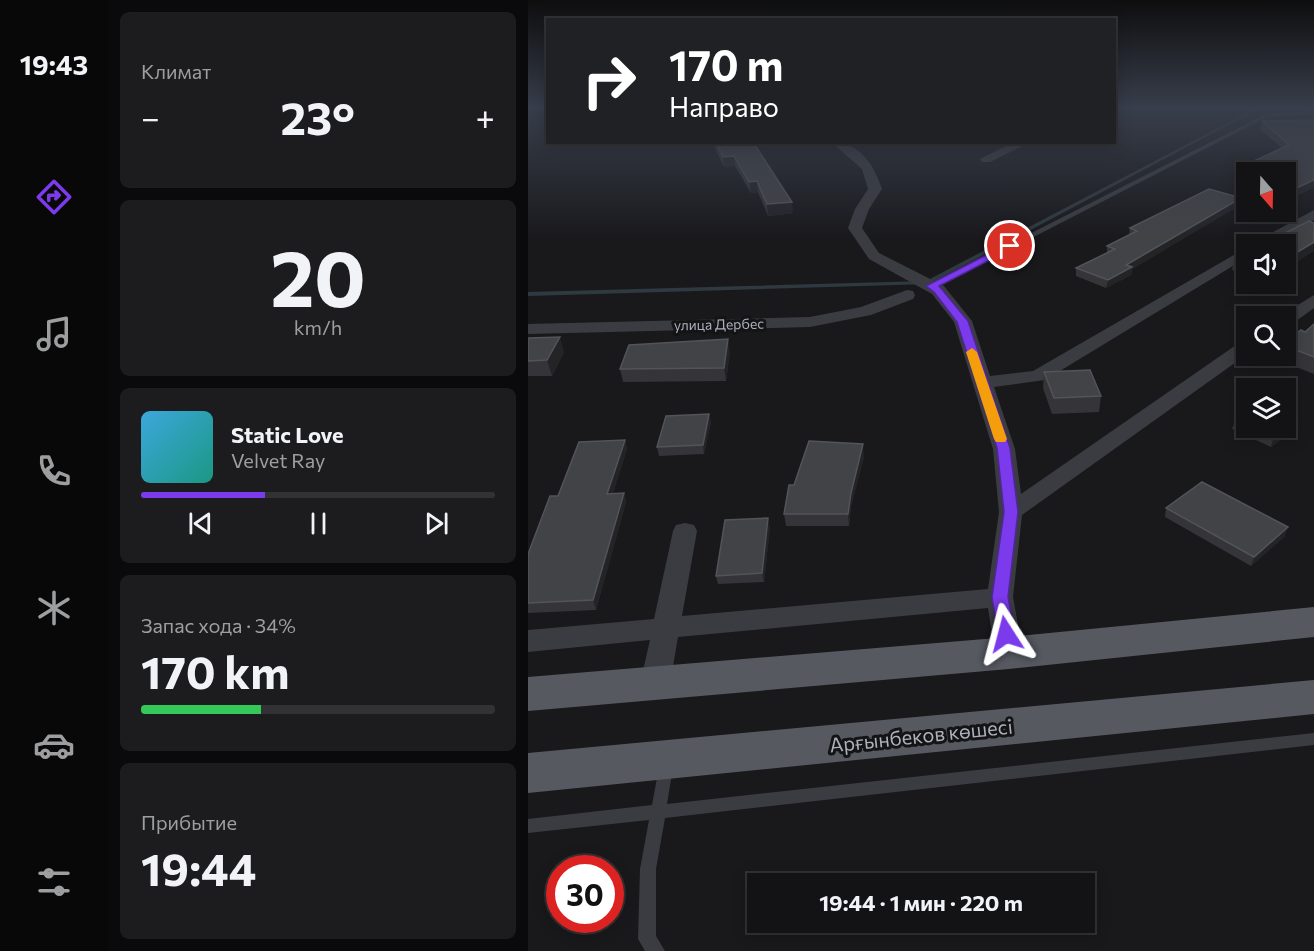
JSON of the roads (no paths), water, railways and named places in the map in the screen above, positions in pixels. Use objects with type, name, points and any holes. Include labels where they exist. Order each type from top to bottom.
[{"type":"main road","points":[[528,694],[1009,653],[1314,622]]},
{"type":"main road","name":"Арғынбеков көшесі","points":[[528,773],[1314,697]]},
{"type":"street","points":[[849,151],[868,167],[875,189],[862,209],[855,228],[874,256],[938,290],[963,321],[981,383],[1004,448],[1011,512],[1000,597],[1009,653]]},
{"type":"street","points":[[986,159],[1003,151]]},
{"type":"street","points":[[1278,234],[1314,214]]},
{"type":"street","points":[[981,383],[1038,376],[1236,258]]},
{"type":"street","name":"улица Дербес","points":[[528,328],[810,322],[865,311],[907,295]]},
{"type":"street","points":[[1296,313],[1314,300]]},
{"type":"street","points":[[1011,512],[1236,354]]},
{"type":"street","points":[[655,684],[685,531]]},
{"type":"street","points":[[528,641],[1000,597]]},
{"type":"lane","points":[[931,286],[1196,151]]},
{"type":"lane","points":[[528,825],[1314,739]]},
{"type":"lane","points":[[656,951],[647,939],[648,869],[667,760]]},
{"type":"waterway","points":[[528,294],[927,283],[1176,151]]}]
